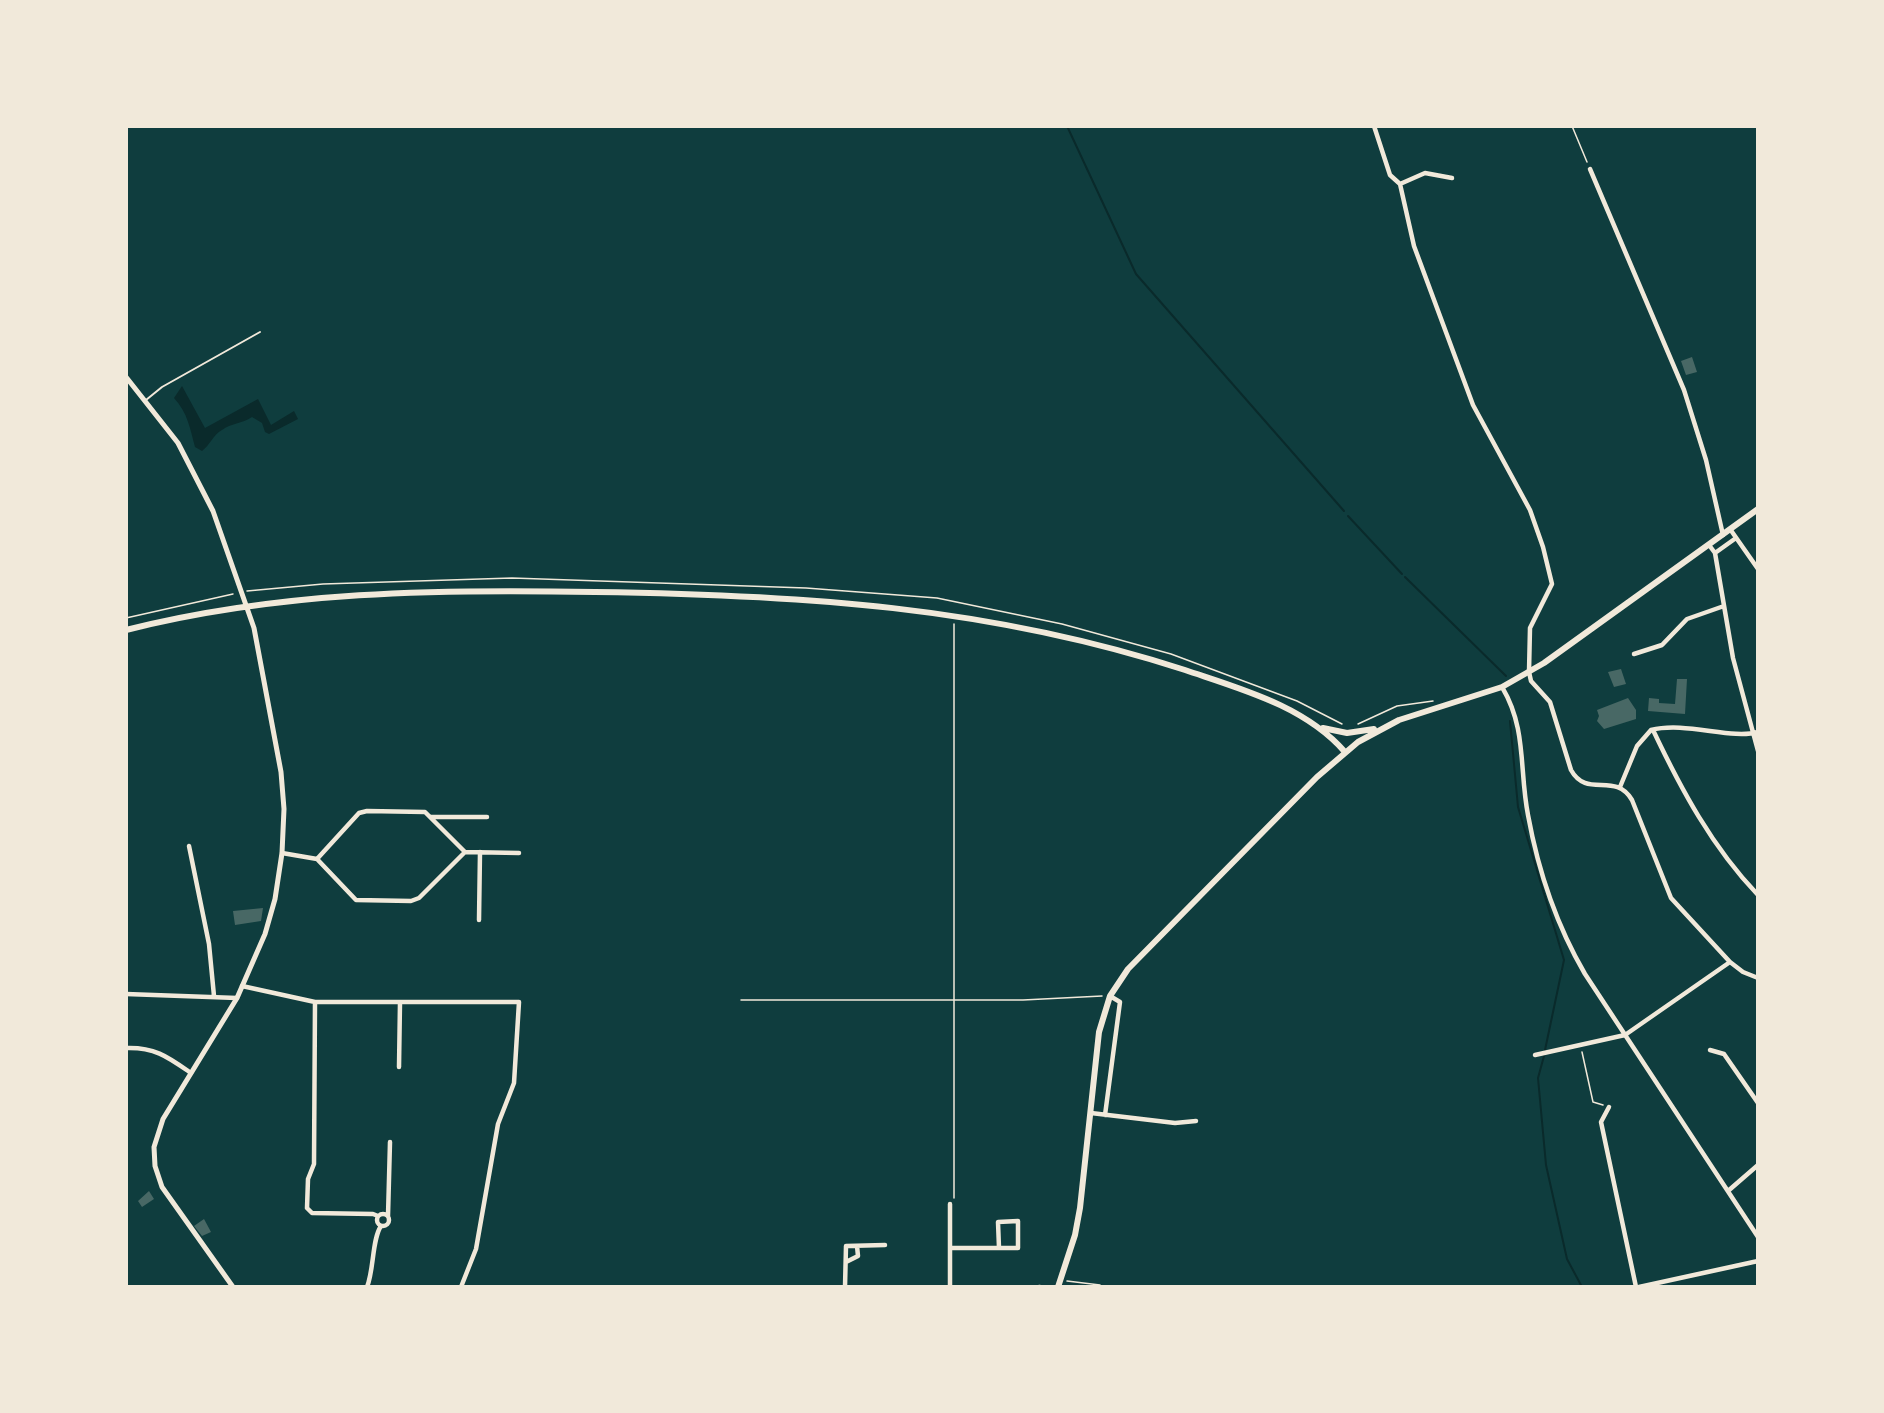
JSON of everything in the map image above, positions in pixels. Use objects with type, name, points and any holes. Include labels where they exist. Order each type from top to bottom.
[{"type":"main road","points":[[126,630],[246,606],[368,594],[565,591],[791,598],[867,603],[954,614],[1050,633],[1154,661],[1254,696],[1321,727],[1347,733],[1381,728],[1502,687],[1529,672],[1758,509]]},
{"type":"main road","points":[[1321,727],[1345,752]]},
{"type":"main road","points":[[1059,1284],[1080,1208],[1099,1032],[1110,996],[1133,963],[1345,752],[1381,728]]},
{"type":"street","points":[[1374,126],[1389,175],[1400,184],[1414,246],[1473,405],[1530,510],[1549,565],[1551,587],[1530,628],[1529,672],[1532,681],[1550,702],[1576,778],[1589,785],[1620,787],[1632,800],[1671,898],[1730,962],[1743,972],[1758,978]]},
{"type":"street","points":[[1590,169],[1684,390],[1706,460],[1723,535]]},
{"type":"street","points":[[1400,184],[1425,173],[1452,178]]},
{"type":"street","points":[[126,377],[177,443],[200,482],[256,636],[281,772],[284,809],[282,853],[268,922],[237,998],[160,1126],[154,1147],[155,1166],[168,1197],[233,1287]]},
{"type":"street","points":[[1731,529],[1758,569]]},
{"type":"street","points":[[1715,553],[1736,538]]},
{"type":"street","points":[[1709,545],[1715,553],[1733,658],[1756,732],[1758,751]]},
{"type":"street","points":[[1634,654],[1662,645],[1687,619],[1724,606]]},
{"type":"street","points":[[1502,687],[1519,723],[1528,815],[1558,919],[1584,974],[1758,1237]]},
{"type":"street","points":[[1620,787],[1637,746],[1653,730],[1691,727],[1756,732]]},
{"type":"street","points":[[1653,730],[1677,780],[1709,835],[1758,895]]},
{"type":"street","points":[[317,859],[362,812],[421,811],[431,817],[465,852]]},
{"type":"street","points":[[431,817],[487,817]]},
{"type":"street","points":[[189,846],[209,944],[214,996]]},
{"type":"street","points":[[282,853],[317,859],[354,899],[411,900],[419,898],[465,852],[519,853]]},
{"type":"street","points":[[480,852],[480,920]]},
{"type":"street","points":[[1535,1055],[1624,1035],[1730,962]]},
{"type":"street","points":[[243,986],[315,1002],[519,1002],[514,1083],[498,1124],[476,1249],[461,1287]]},
{"type":"street","points":[[126,994],[237,998]]},
{"type":"street","points":[[1105,1115],[1120,1002],[1110,996]]},
{"type":"street","points":[[315,1002],[314,1164],[308,1179],[307,1208],[312,1213],[378,1216],[383,1214],[388,1216]]},
{"type":"street","points":[[399,1067],[400,1002]]},
{"type":"street","points":[[126,1048],[145,1047],[167,1057],[191,1073]]},
{"type":"street","points":[[1710,1050],[1724,1054],[1758,1103]]},
{"type":"street","points":[[1609,1107],[1601,1122],[1637,1287],[1657,1285],[1758,1261]]},
{"type":"street","points":[[1091,1113],[1175,1123],[1196,1121]]},
{"type":"street","points":[[367,1287],[373,1268],[377,1234],[381,1226],[388,1224],[390,1142]]},
{"type":"street","points":[[1728,1191],[1758,1165]]},
{"type":"street","points":[[950,1204],[950,1287]]},
{"type":"street","points":[[378,1216],[377,1223],[381,1226]]},
{"type":"street","points":[[950,1248],[999,1248],[1018,1248],[1018,1221],[998,1222],[999,1248]]},
{"type":"street","points":[[845,1287],[846,1246],[885,1245]]},
{"type":"street","points":[[846,1262],[858,1256],[857,1246]]},
{"type":"lane","points":[[146,400],[162,387],[260,332]]},
{"type":"path","points":[[1572,126],[1590,169]]},
{"type":"path","points":[[126,618],[241,592],[323,584],[512,578],[806,588],[937,598],[1062,624],[1160,651],[1281,694],[1348,726]]},
{"type":"path","points":[[954,614],[954,1199]]},
{"type":"path","points":[[1355,725],[1397,706],[1442,699]]},
{"type":"path","points":[[741,1000],[955,1000],[1102,996]]},
{"type":"path","points":[[1581,1046],[1593,1102],[1609,1107]]},
{"type":"path","points":[[1059,1284],[1100,1285]]},
{"type":"water","points":[[182,386],[205,428],[258,399],[271,425],[294,411],[298,419],[269,434],[265,432],[262,423],[252,417],[219,432],[202,451],[195,447],[185,415],[174,398]]},
{"type":"building","points":[[1692,357],[1697,372],[1686,375],[1681,361]]},
{"type":"building","points":[[1621,669],[1626,684],[1614,687],[1608,672]]},
{"type":"building","points":[[1677,679],[1687,679],[1685,714],[1648,711],[1649,698],[1659,699],[1659,703],[1675,704]]},
{"type":"building","points":[[1628,698],[1636,710],[1636,719],[1604,729],[1597,721],[1599,716],[1597,710]]},
{"type":"building","points":[[263,908],[261,921],[235,925],[233,911]]},
{"type":"building","points":[[149,1191],[154,1199],[142,1207],[138,1201]]},
{"type":"building","points":[[204,1219],[211,1232],[202,1236],[194,1226]]},
{"type":"waterway","points":[[1067,126],[1136,274],[1344,511]]},
{"type":"waterway","points":[[1348,516],[1402,574]]},
{"type":"waterway","points":[[1405,577],[1506,676]]},
{"type":"waterway","points":[[1510,721],[1518,807],[1564,960],[1545,1050]]},
{"type":"waterway","points":[[1544,1056],[1538,1078],[1546,1165],[1567,1259],[1582,1287]]}]
